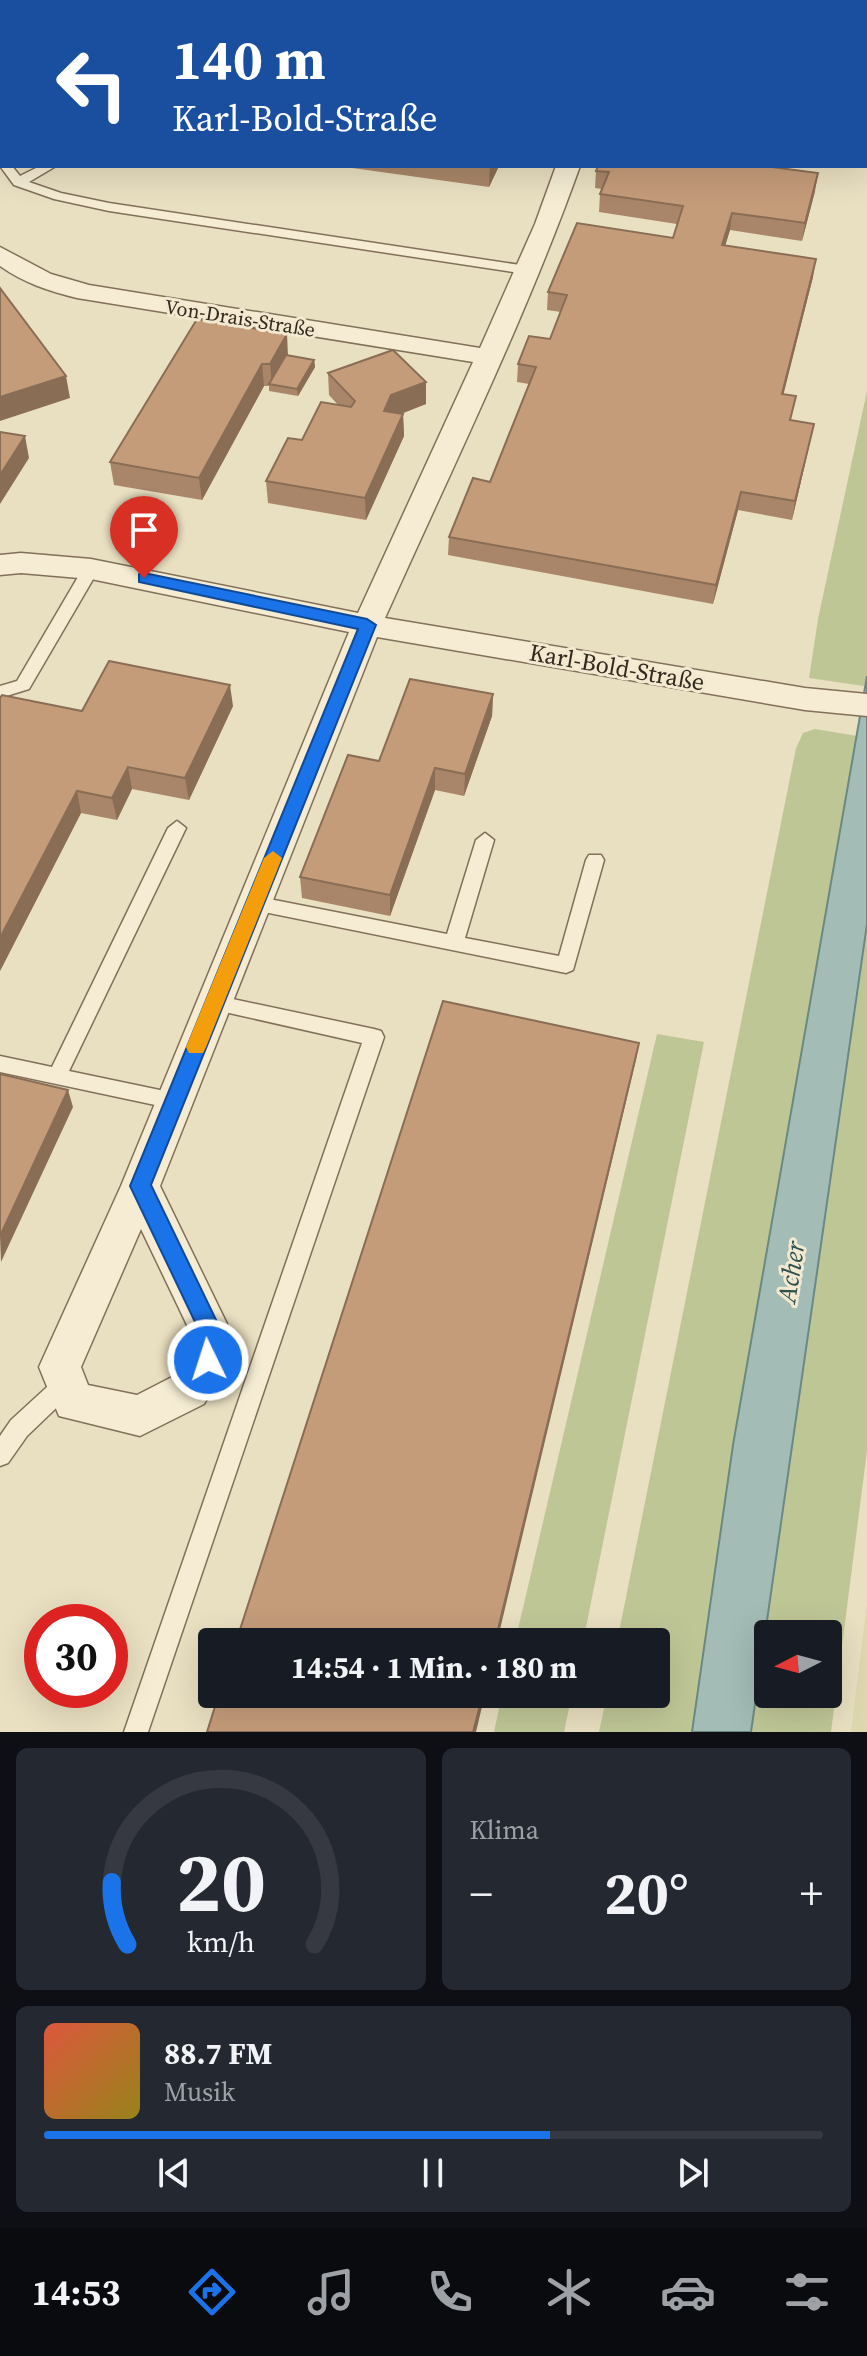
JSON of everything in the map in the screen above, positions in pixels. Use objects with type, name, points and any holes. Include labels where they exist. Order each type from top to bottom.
[{"type":"street","points":[[140,1186],[207,1324],[208,1360],[189,1390],[140,1416],[74,1402],[60,1367],[140,1186],[367,625],[489,357],[567,168]]},
{"type":"street","name":"Von-Drais-Straße","points":[[0,254],[11,264],[49,284],[89,293],[489,357]]},
{"type":"street","name":"Karl-Bold-Straße","points":[[0,565],[21,563],[91,569],[367,625],[805,699],[867,705]]},
{"type":"lane","points":[[8,168],[18,182],[58,196],[109,207],[527,270]]},
{"type":"lane","points":[[18,182],[46,168]]},
{"type":"lane","points":[[0,692],[23,685],[91,569]]},
{"type":"lane","points":[[57,1076],[177,828]]},
{"type":"lane","points":[[454,943],[485,840]]},
{"type":"lane","points":[[254,903],[566,965],[595,860]]},
{"type":"lane","points":[[136,1732],[374,1037],[214,1003]]},
{"type":"lane","points":[[0,1064],[174,1101]]},
{"type":"lane","points":[[0,1455],[19,1428],[67,1383]]},
{"type":"shaded area","points":[[867,1603],[867,1732],[851,1732]]},
{"type":"green space","points":[[867,391],[867,676],[864,686],[809,678],[818,619]]},
{"type":"green space","points":[[815,729],[857,736],[733,1445],[692,1732],[599,1732],[604,1708],[670,1708],[670,1628],[620,1628],[796,748],[803,733]]},
{"type":"green space","points":[[867,928],[867,1451],[842,1646],[842,1620],[767,1620]]},
{"type":"green space","points":[[657,1034],[704,1042],[586,1628],[518,1628]]},
{"type":"green space","points":[[499,1708],[569,1708],[564,1732],[494,1732]]},
{"type":"green space","points":[[754,1708],[834,1708],[831,1732],[751,1732]]},
{"type":"water","name":"Acher","points":[[867,676],[867,924],[767,1620],[754,1620],[754,1708],[751,1732],[692,1732],[733,1445]]},
{"type":"building","points":[[597,168],[779,168],[818,173],[805,223],[732,213],[722,245],[816,259],[782,394],[796,396],[790,420],[814,424],[795,501],[741,492],[716,585],[449,537],[473,478],[490,482],[536,367],[518,364],[529,336],[550,339],[567,295],[548,292],[577,223],[673,238],[683,206],[600,194],[609,172],[596,171]]},
{"type":"building","points":[[0,288],[66,376],[0,397]]},
{"type":"building","points":[[197,319],[287,334],[270,364],[262,364],[199,478],[110,462]]},
{"type":"building","points":[[393,350],[426,382],[391,395],[384,411],[403,414],[365,498],[266,481],[288,438],[302,440],[321,402],[351,407],[355,401],[328,373]]},
{"type":"building","points":[[286,355],[314,360],[297,389],[269,384]]},
{"type":"building","points":[[0,432],[25,436],[0,475]]},
{"type":"building","points":[[109,661],[230,685],[185,778],[128,767],[112,798],[77,791],[0,938],[0,698],[2,695],[82,711]]},
{"type":"building","points":[[410,679],[493,694],[465,774],[435,768],[390,895],[300,877],[348,755],[379,761]]},
{"type":"building","points":[[443,1001],[639,1043],[498,1628],[241,1628]]},
{"type":"building","points":[[0,1074],[68,1090],[0,1236]]},
{"type":"building","points":[[215,1708],[479,1708],[473,1732],[207,1732]]},
{"type":"slow traffic","points":[[196,1047],[273,858]]},
{"type":"route","points":[[144,578],[367,625],[140,1186],[207,1324],[208,1360]]}]
